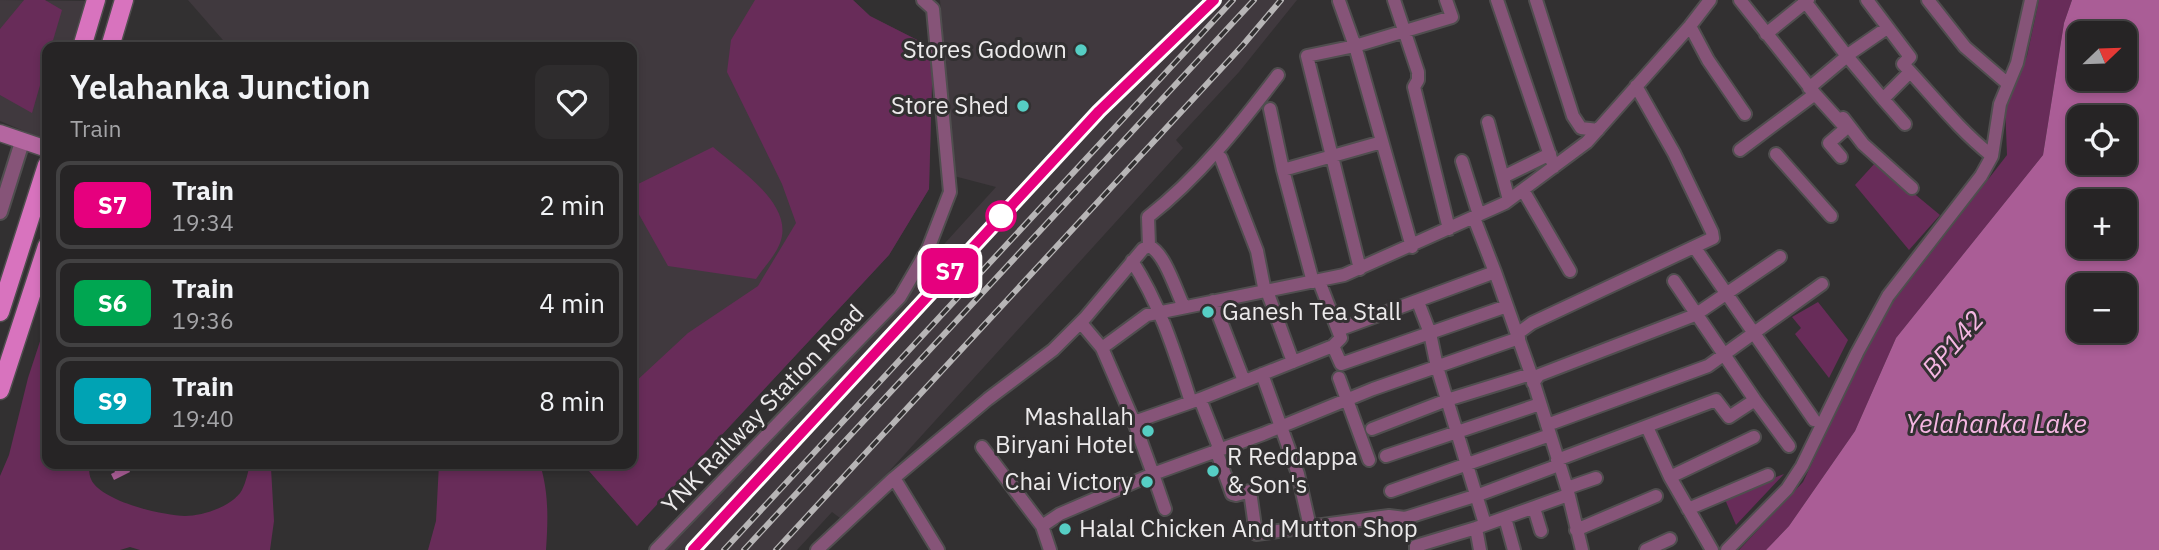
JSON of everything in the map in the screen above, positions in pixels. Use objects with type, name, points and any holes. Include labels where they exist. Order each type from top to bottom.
[{"type":"main road","points":[[83,42],[96,0]]},
{"type":"main road","points":[[111,42],[124,0]]},
{"type":"main road","points":[[0,133],[42,148]]},
{"type":"main road","points":[[0,312],[42,181]]},
{"type":"main road","points":[[0,390],[42,261]]},
{"type":"street","name":"YNK Railway Station Road","points":[[656,550],[900,297],[928,249],[950,192],[933,9],[923,0]]},
{"type":"street","points":[[1394,0],[1418,72],[1418,80],[1413,88],[1449,229]]},
{"type":"street","points":[[1360,269],[1307,56],[1354,46],[1452,17],[1446,0]]},
{"type":"street","points":[[1497,0],[1552,160]]},
{"type":"street","points":[[1536,0],[1573,116],[1581,128],[1598,130]]},
{"type":"street","points":[[1503,177],[1552,160],[1587,142],[1710,0]]},
{"type":"street","points":[[1740,0],[1845,128],[1829,143],[1841,157]]},
{"type":"street","points":[[1766,34],[1806,0],[1847,57],[1905,124]]},
{"type":"street","points":[[1867,0],[1910,58],[1903,64],[1972,141],[1992,156]]},
{"type":"street","points":[[1928,0],[1965,47],[2008,84]]},
{"type":"street","points":[[1727,550],[1787,489],[1802,467],[1888,296],[1980,176],[1992,156],[2000,104],[2017,63],[2032,0]]},
{"type":"street","points":[[1339,1],[1412,247]]},
{"type":"street","points":[[1690,26],[1708,60],[1745,114]]},
{"type":"street","points":[[1740,150],[1812,91],[1847,57],[1887,28]]},
{"type":"street","points":[[1883,99],[1910,72]]},
{"type":"street","points":[[1149,246],[1148,217],[1170,200],[1224,143],[1278,75]]},
{"type":"street","points":[[1042,526],[1060,514],[1153,474],[1518,336],[1532,323],[1713,238],[1713,232],[1674,153],[1636,86]]},
{"type":"street","points":[[1826,106],[1830,103],[1834,105],[1863,145],[1912,188]]},
{"type":"street","points":[[1135,422],[1196,401],[1333,346],[1341,338],[1316,281],[1283,170],[1270,109]]},
{"type":"street","points":[[1488,122],[1509,200]]},
{"type":"street","points":[[0,212],[22,142]]},
{"type":"street","points":[[1283,170],[1381,142]]},
{"type":"street","points":[[1776,154],[1831,216]]},
{"type":"street","points":[[1220,158],[1257,251],[1266,291],[1293,362]]},
{"type":"street","points":[[1102,348],[1147,316],[1159,311],[1316,281],[1360,269],[1509,200],[1523,190],[1552,160]]},
{"type":"street","points":[[1462,161],[1476,217],[1532,378],[1582,550]]},
{"type":"street","points":[[1523,190],[1570,271]]},
{"type":"street","points":[[817,550],[894,478],[988,399],[1053,350],[1081,323],[1132,261],[1149,246]]},
{"type":"street","points":[[1149,246],[1162,258],[1184,307]]},
{"type":"street","points":[[1695,248],[1814,420]]},
{"type":"street","points":[[1372,429],[1447,400],[1532,378],[1695,315],[1780,257]]},
{"type":"street","points":[[1132,261],[1148,286],[1159,311],[1218,450],[1232,494],[1250,491],[1256,534],[1389,516],[1405,518],[1478,494],[1716,400],[1729,417],[1755,400]]},
{"type":"street","points":[[1338,330],[1495,272]]},
{"type":"street","points":[[1674,281],[1695,315],[1789,446]]},
{"type":"street","points":[[1391,491],[1467,464],[1709,366],[1822,284]]},
{"type":"street","points":[[1213,301],[1244,381]]},
{"type":"street","points":[[1418,302],[1430,333],[1456,432],[1478,494],[1480,550]]},
{"type":"street","points":[[1333,346],[1340,364],[1507,306]]},
{"type":"street","points":[[1081,323],[1102,348],[1135,422],[1165,509]]},
{"type":"street","points":[[1262,374],[1298,474],[1310,527]]},
{"type":"street","points":[[1339,378],[1368,460]]},
{"type":"street","points":[[1386,456],[1540,404]]},
{"type":"street","points":[[1647,427],[1670,477],[1712,550]]},
{"type":"street","points":[[1670,477],[1754,437]]},
{"type":"street","points":[[982,447],[1042,526],[1050,550]]},
{"type":"street","points":[[1688,509],[1768,475]]},
{"type":"street","points":[[894,478],[937,550]]},
{"type":"street","points":[[1416,550],[1416,546],[1447,544],[1481,526],[1534,508],[1596,478]]},
{"type":"street","points":[[1576,530],[1656,496]]},
{"type":"street","points":[[1534,508],[1541,531]]},
{"type":"street","points":[[1505,517],[1514,550]]},
{"type":"street","points":[[1646,550],[1670,539]]},
{"type":"shaded area","points":[[0,0],[87,1],[75,42],[42,42],[42,139],[0,121]]},
{"type":"shaded area","points":[[24,0],[45,0],[62,10],[52,42],[42,42],[42,78],[32,113],[0,95],[0,29]]},
{"type":"shaded area","points":[[188,0],[853,0],[870,16],[933,48],[929,189],[889,255],[637,526],[587,469],[637,469],[637,42],[225,42]]},
{"type":"shaded area","points":[[755,0],[853,0],[870,16],[933,48],[929,189],[889,255],[637,526],[587,469],[637,469],[637,380],[688,333],[758,286],[796,223],[782,184],[727,72],[731,40]]},
{"type":"shaded area","points":[[940,0],[1297,0],[1239,72],[1176,140],[1183,148],[844,521],[832,512],[797,550],[666,550],[996,187],[954,176]]},
{"type":"shaded area","points":[[2039,0],[2072,0],[2064,23],[2043,155],[1896,338],[1855,431],[1789,526],[1766,550],[1739,550],[1803,482],[1883,315],[2007,155],[2005,104],[2027,56]]},
{"type":"shaded area","points":[[713,147],[749,177],[772,201],[782,229],[780,243],[756,279],[668,266],[637,211],[637,185]]},
{"type":"shaded area","points":[[1876,162],[1940,215],[1909,250],[1855,185]]},
{"type":"shaded area","points":[[1818,302],[1848,340],[1829,378],[1795,334],[1801,328],[1792,317]]},
{"type":"shaded area","points":[[42,335],[42,469],[90,469],[92,482],[102,491],[123,502],[185,516],[209,512],[238,496],[249,469],[271,469],[274,521],[270,550],[140,550],[130,547],[120,550],[0,550],[0,476],[9,455],[28,378]]},
{"type":"shaded area","points":[[439,469],[541,469],[547,507],[546,550],[428,550],[436,521]]},
{"type":"shaded area","points":[[1784,474],[1736,525],[1724,497]]},
{"type":"water","name":"Yelahanka Lake","points":[[2072,0],[2159,0],[2159,550],[1766,550],[1789,526],[1855,431],[1896,338],[2043,155],[2064,23]]},
{"type":"water","points":[[114,469],[128,469],[130,472],[114,480],[111,474],[115,472]]},
{"type":"railway","points":[[693,550],[1099,111],[1214,0]]},
{"type":"railway","points":[[724,550],[1233,0]]},
{"type":"railway","points":[[744,550],[1254,0]]},
{"type":"railway","points":[[776,550],[1243,45],[1281,0]]},
{"type":"train","name":"S7","points":[[693,550],[1099,111],[1214,0]]},
{"type":"place","name":"Stores Godown","points":[[1081,50]]},
{"type":"place","name":"Store Shed","points":[[1023,106]]},
{"type":"place","name":"Ganesh Tea Stall","points":[[1208,312]]},
{"type":"place","name":"Mashallah Biryani Hotel","points":[[1148,431]]},
{"type":"place","name":"R Reddappa & Son's","points":[[1213,471]]},
{"type":"place","name":"Chai Victory","points":[[1147,482]]},
{"type":"place","name":"Halal Chicken And Mutton Shop","points":[[1065,529]]},
{"type":"water label","name":"BP142","points":[[1953,344]]}]
